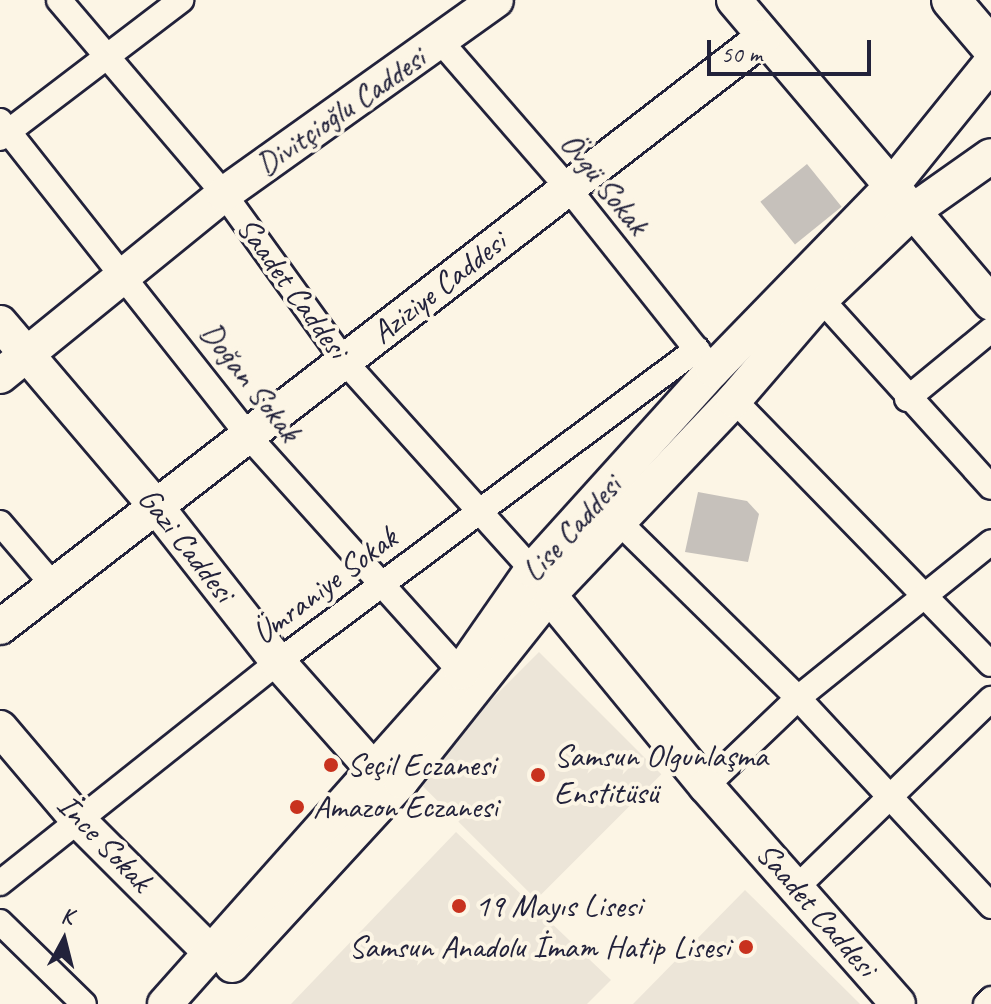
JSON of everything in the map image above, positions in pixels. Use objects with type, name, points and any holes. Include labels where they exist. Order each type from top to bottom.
[{"type":"main road","name":"Divitçioğlu Caddesi","points":[[0,376],[127,276],[224,194],[496,0]]},
{"type":"main road","points":[[734,0],[991,303]]},
{"type":"main road","points":[[951,0],[991,47]]},
{"type":"main road","name":"Aziziye Caddesi","points":[[0,627],[155,505],[250,438],[764,37]]},
{"type":"main road","name":"Lise Caddesi","points":[[165,1004],[213,955],[372,768],[541,583],[617,520],[734,400],[902,199],[991,63]]},
{"type":"main road","name":"Lise Caddesi","points":[[197,1004],[401,781],[541,583],[705,360],[902,199],[991,156]]},
{"type":"main road","name":"Gazi Caddesi","points":[[0,323],[155,505],[278,662],[372,768]]},
{"type":"main road","name":"Saadet Caddesi","points":[[541,583],[706,786],[898,1004]]},
{"type":"main road","name":"İnce Sokak","points":[[0,728],[78,820],[213,955]]},
{"type":"street","name":"Saadet Caddesi","points":[[59,0],[104,57],[224,194],[345,362],[541,583]]},
{"type":"street","points":[[3,130],[181,0]]},
{"type":"street","name":"Övgü Sokak","points":[[441,42],[568,188],[705,360]]},
{"type":"street","name":"Doğan Sokak","points":[[3,130],[127,276],[250,438],[461,672]]},
{"type":"street","points":[[821,299],[907,399],[991,487]]},
{"type":"street","points":[[907,399],[991,330]]},
{"type":"street","name":"Ümraniye Sokak","points":[[0,883],[278,662],[476,511],[705,360]]},
{"type":"street","points":[[734,400],[991,664]]},
{"type":"street","points":[[617,520],[798,698],[991,906]]},
{"type":"street","points":[[0,523],[54,586]]},
{"type":"street","points":[[706,786],[798,698],[991,542]]},
{"type":"street","points":[[796,888],[886,795],[991,699]]},
{"type":"street","points":[[0,922],[84,1004]]},
{"type":"street","points":[[986,1004],[991,999]]},
{"type":"shaded area","name":"Samsun Olgunlaşma Enstitüsü","points":[[539,652],[661,774],[536,899],[414,777]]},
{"type":"shaded area","name":"19 Mayıs Lisesi","points":[[456,832],[611,980],[587,1004],[291,1004]]},
{"type":"shaded area","name":"Samsun Anadolu İmam Hatip Lisesi","points":[[745,890],[860,1004],[633,1004]]},
{"type":"building","points":[[807,164],[842,207],[795,245],[760,202]]},
{"type":"building","points":[[698,492],[747,501],[759,514],[748,562],[685,552]]},
{"type":"place","name":"Seçil Eczanesi","points":[[331,765]]},
{"type":"place","name":"Samsun Olgunlaşma Enstitüsü","points":[[538,775]]},
{"type":"place","name":"Amazon Eczanesi","points":[[297,807]]},
{"type":"place","name":"19 Mayıs Lisesi","points":[[459,906]]},
{"type":"place","name":"Samsun Anadolu İmam Hatip Lisesi","points":[[746,947]]}]
